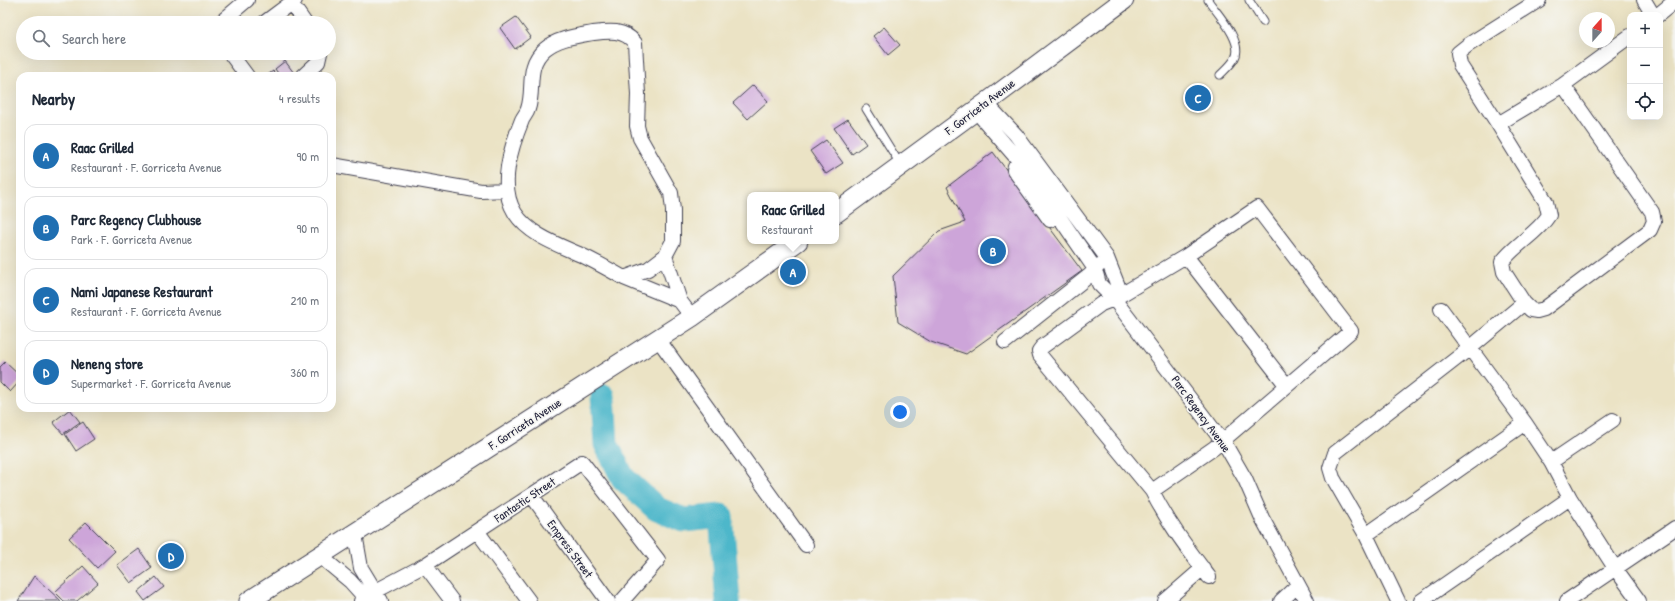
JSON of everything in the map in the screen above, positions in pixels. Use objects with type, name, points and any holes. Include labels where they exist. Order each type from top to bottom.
[{"type":"main road","name":"F. Gorriceta Avenue","points":[[839,211],[981,107],[1120,1]]},
{"type":"main road","name":"F. Gorriceta Avenue","points":[[249,601],[692,317],[794,244]]},
{"type":"street","points":[[228,16],[247,0]]},
{"type":"street","points":[[1539,0],[1468,45],[1458,53],[1460,65],[1546,202],[1549,215],[1542,225],[1502,262],[1504,272],[1524,303],[1531,310],[1537,311],[1544,309],[1650,230],[1654,221],[1652,212],[1563,85]]},
{"type":"street","points":[[1644,0],[1651,12]]},
{"type":"street","points":[[1662,12],[1675,1]]},
{"type":"street","points":[[274,16],[293,2],[301,16]]},
{"type":"street","points":[[624,278],[648,269],[665,256],[672,240],[673,210],[671,194],[640,138],[637,126],[638,94],[635,43],[626,34],[608,31],[560,40],[545,49],[535,62],[531,78],[528,108],[508,158],[507,190],[515,213],[522,222],[536,233],[624,278],[680,301]]},
{"type":"street","points":[[1498,124],[1563,85],[1627,38]]},
{"type":"street","points":[[235,60],[244,72]]},
{"type":"street","points":[[307,72],[318,60]]},
{"type":"street","points":[[981,107],[1107,258],[1118,286],[1114,299]]},
{"type":"street","name":"Parc Regency Avenue","points":[[1025,158],[1015,166],[1014,170],[1093,272],[1099,284],[1114,299],[1226,446],[1245,480],[1262,518],[1307,601]]},
{"type":"street","points":[[336,167],[481,191],[507,190]]},
{"type":"street","points":[[1152,491],[1222,442],[1351,331],[1257,208],[1186,256],[1114,299],[1101,304],[1039,351],[1040,355],[1152,491],[1177,536],[1206,572],[1165,601]]},
{"type":"street","points":[[665,256],[680,301],[692,317]]},
{"type":"street","points":[[1186,256],[1288,386]]},
{"type":"street","points":[[1005,342],[1093,272],[1107,258]]},
{"type":"street","points":[[1398,601],[1366,535],[1331,472],[1335,453],[1470,348],[1524,303]]},
{"type":"street","points":[[1441,309],[1525,423],[1551,462],[1570,498],[1615,568],[1639,601]]},
{"type":"street","points":[[658,339],[806,545]]},
{"type":"street","points":[[1551,462],[1613,420]]},
{"type":"street","points":[[1366,535],[1525,423]]},
{"type":"street","name":"Fantastic Street","points":[[370,599],[425,566],[582,462],[658,560],[622,601]]},
{"type":"street","name":"Empress Street","points":[[532,496],[608,601]]},
{"type":"street","points":[[1421,601],[1570,498]]},
{"type":"street","points":[[1567,601],[1675,528]]},
{"type":"street","points":[[477,531],[529,601]]},
{"type":"street","points":[[355,534],[361,568],[370,599]]},
{"type":"street","points":[[320,556],[370,599]]},
{"type":"street","points":[[425,566],[452,601]]},
{"type":"street","points":[[1281,601],[1298,585]]},
{"type":"lane","points":[[1208,0],[1227,26],[1237,49],[1235,58],[1220,75]]},
{"type":"lane","points":[[1249,0],[1263,22]]},
{"type":"lane","points":[[866,109],[902,166]]},
{"type":"building","points":[[516,17],[531,37],[515,49],[500,28]]},
{"type":"building","points":[[884,27],[900,45],[888,55],[873,36]]},
{"type":"building","points":[[285,61],[293,72],[277,72],[275,69]]},
{"type":"building","points":[[753,85],[768,101],[748,119],[733,103]]},
{"type":"building","points":[[848,119],[866,144],[852,154],[834,128]]},
{"type":"building","points":[[826,140],[843,163],[826,174],[810,151]]},
{"type":"building","points":[[993,152],[1082,271],[966,354],[931,342],[898,322],[893,276],[939,231],[965,222],[947,187]]},
{"type":"building","points":[[5,362],[16,372],[16,385],[10,392],[0,382],[0,367]]},
{"type":"building","points":[[66,412],[72,412],[80,422],[63,434],[53,422]]},
{"type":"building","points":[[83,422],[94,439],[76,451],[65,434]]},
{"type":"building","points":[[86,522],[115,551],[97,568],[69,538]]},
{"type":"building","points":[[139,549],[152,568],[131,583],[117,565]]},
{"type":"building","points":[[83,566],[98,583],[77,601],[64,601],[55,592]]},
{"type":"building","points":[[34,576],[61,601],[18,601]]},
{"type":"building","points":[[156,577],[164,587],[145,601],[138,592]]},
{"type":"waterway","points":[[603,396],[606,444],[623,478],[657,509],[684,520],[721,516],[728,601]]},
{"type":"place","name":"Nami Japanese Restaurant","points":[[1198,98]]},
{"type":"place","name":"Parc Regency Clubhouse","points":[[993,251]]},
{"type":"place","name":"Raac Grilled","points":[[793,272]]},
{"type":"place","name":"Neneng store","points":[[171,556]]}]
